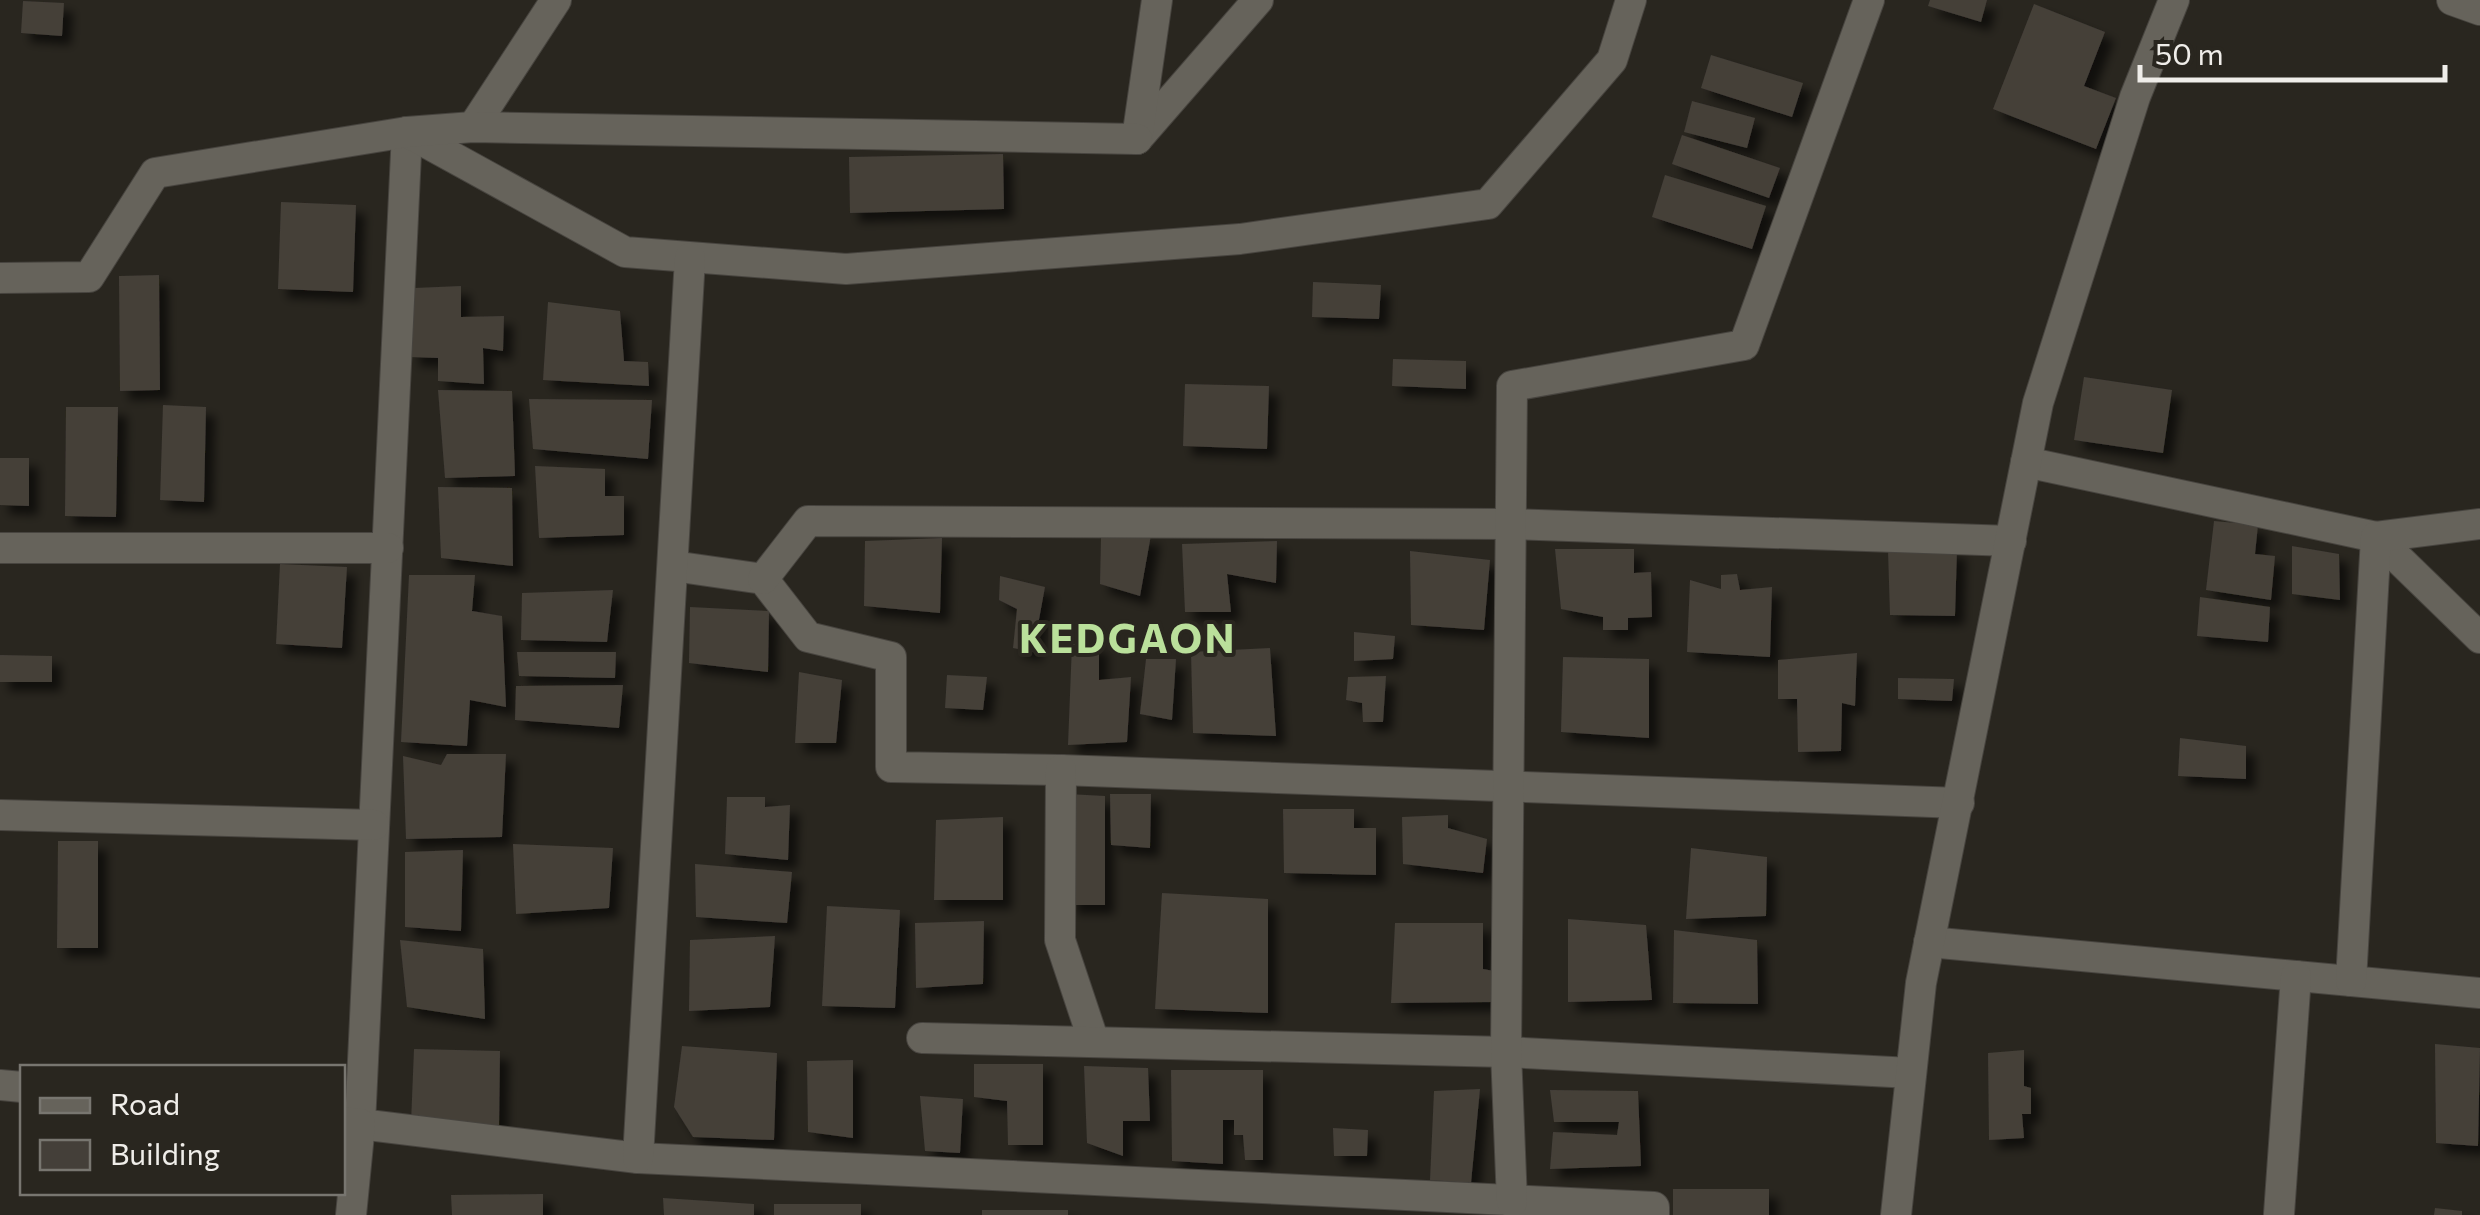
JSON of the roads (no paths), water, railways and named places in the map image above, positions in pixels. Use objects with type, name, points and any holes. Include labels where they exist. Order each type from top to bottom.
[{"type":"street","points":[[473,127],[556,0]]},
{"type":"street","points":[[1137,139],[1158,0]]},
{"type":"street","points":[[0,278],[89,277],[155,173],[407,132],[473,127],[1137,139],[1258,0]]},
{"type":"street","points":[[407,132],[625,252],[846,269],[1240,239],[1488,204],[1612,60],[1631,0]]},
{"type":"street","points":[[1512,1202],[1506,1052],[1512,386],[1744,345],[1869,0]]},
{"type":"street","points":[[1896,1215],[1921,983],[2038,403],[2135,97],[2174,0]]},
{"type":"street","points":[[2452,0],[2480,10]]},
{"type":"street","points":[[351,1215],[351,1124],[374,825],[407,132]]},
{"type":"street","points":[[638,1158],[690,258]]},
{"type":"street","points":[[2026,462],[2376,538],[2480,524]]},
{"type":"street","points":[[762,579],[808,520],[1511,524],[2011,541]]},
{"type":"street","points":[[2376,538],[2480,638]]},
{"type":"street","points":[[2351,981],[2376,538]]},
{"type":"street","points":[[0,548],[388,548]]},
{"type":"street","points":[[673,566],[762,579],[808,637],[891,657],[891,767],[1959,803]]},
{"type":"street","points":[[1061,770],[1060,940],[1094,1042]]},
{"type":"street","points":[[0,815],[374,825]]},
{"type":"street","points":[[1929,942],[2480,993]]},
{"type":"street","points":[[2278,1214],[2296,976]]},
{"type":"street","points":[[922,1038],[1506,1052],[1911,1073]]},
{"type":"street","points":[[351,1124],[638,1158],[1654,1207],[1654,1215]]},
{"type":"district","name":"KEDGAON","points":[[1128,639]]}]
